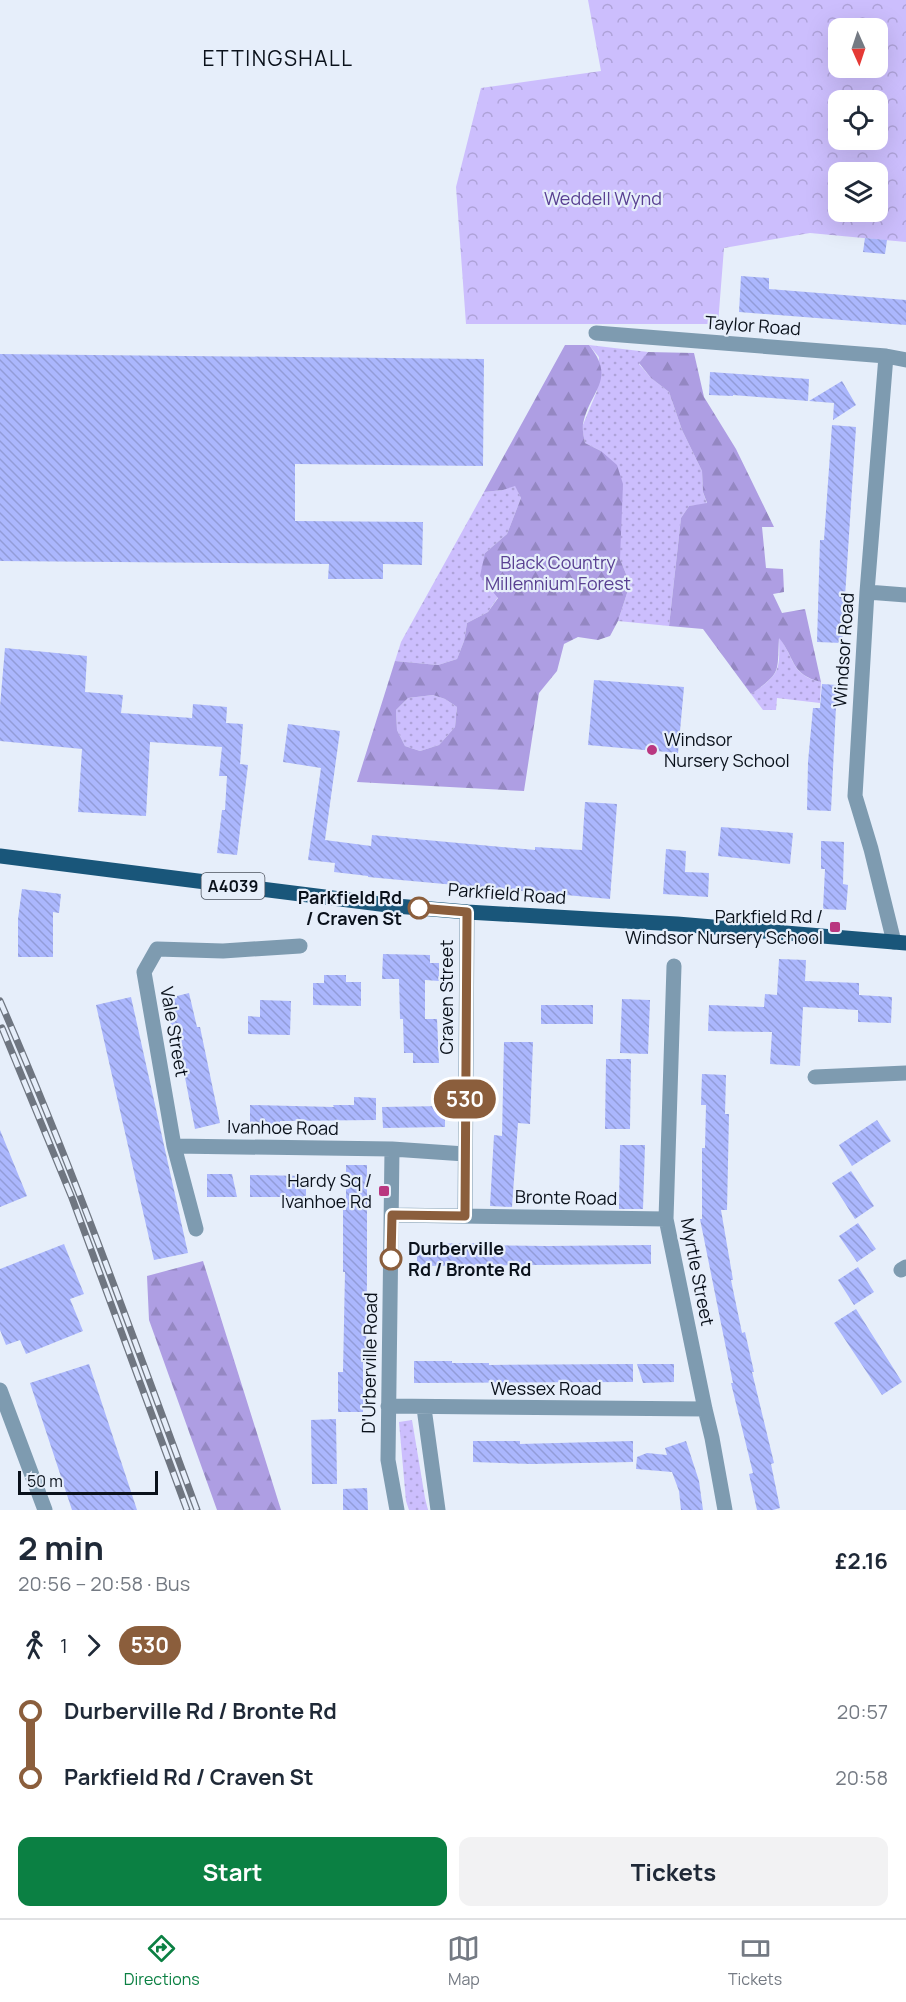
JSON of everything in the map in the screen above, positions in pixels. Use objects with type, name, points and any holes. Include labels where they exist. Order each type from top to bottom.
[{"type":"main road","name":"Parkfield Road","points":[[0,856],[396,906],[677,924],[900,942]]},
{"type":"street","name":"Taylor Road","points":[[597,333],[886,356],[906,360]]},
{"type":"street","name":"Windsor Road","points":[[886,356],[867,592],[855,796],[900,942]]},
{"type":"street","points":[[867,592],[906,595]]},
{"type":"street","name":"Craven Street","points":[[465,1216],[467,912]]},
{"type":"street","name":"Vale Street","points":[[196,1229],[174,1146],[144,972],[157,950],[223,951],[300,946]]},
{"type":"street","name":"Myrtle Street","points":[[674,966],[666,1219],[712,1438],[724,1510]]},
{"type":"street","points":[[815,1077],[906,1073]]},
{"type":"street","name":"Ivanhoe Road","points":[[174,1146],[392,1149],[465,1154]]},
{"type":"street","name":"D'Urberville Road","points":[[392,1149],[388,1460],[397,1510]]},
{"type":"street","name":"Bronte Road","points":[[392,1215],[666,1219]]},
{"type":"street","points":[[0,1390],[45,1510]]},
{"type":"street","name":"Wessex Road","points":[[388,1406],[705,1409]]},
{"type":"street","points":[[424,1408],[438,1510]]},
{"type":"green space","name":"Weddell Wynd","points":[[588,0],[906,0],[906,242],[810,233],[724,248],[718,324],[466,324],[456,187],[481,88],[601,71]]},
{"type":"green space","name":"Black Country Millennium Forest","points":[[565,345],[589,345],[601,367],[601,376],[583,424],[585,443],[601,451],[617,465],[623,484],[620,559],[630,584],[618,621],[610,636],[598,640],[578,637],[564,644],[557,671],[539,693],[524,791],[357,782],[395,661],[438,665],[457,659],[464,641],[467,623],[488,612],[498,598],[480,576],[485,553],[507,534],[521,498],[515,486],[484,492]],"holes":[[[433,695],[457,707],[455,727],[439,745],[420,751],[405,746],[397,730],[396,710],[408,698]]]},
{"type":"green space","points":[[589,345],[648,352],[639,364],[651,378],[669,392],[682,430],[702,471],[703,492],[707,504],[689,506],[681,518],[669,626],[618,621],[630,584],[620,559],[620,523],[601,451],[585,443],[582,427],[597,391],[599,357]]},
{"type":"green space","name":"Black Country Millennium Forest","points":[[648,352],[694,353],[704,397],[736,449],[774,527],[762,527],[766,568],[783,569],[784,592],[773,594],[782,613],[805,609],[821,682],[811,679],[799,670],[779,638],[776,671],[768,681],[751,694],[703,629],[669,626],[681,518],[689,506],[707,503],[703,492],[702,471],[682,430],[669,392],[651,378],[639,363]]},
{"type":"green space","points":[[515,485],[521,498],[507,534],[485,553],[498,597],[488,612],[467,623],[464,641],[457,659],[438,665],[395,661],[401,642],[484,492],[503,490]]},
{"type":"green space","points":[[779,637],[799,670],[811,679],[821,682],[820,703],[777,698],[776,710],[763,710],[751,694],[768,681],[776,671]]},
{"type":"green space","points":[[433,695],[457,707],[455,727],[439,745],[420,751],[405,746],[397,730],[396,710],[408,698]]},
{"type":"green space","points":[[203,1261],[281,1510],[217,1510],[149,1320],[147,1276]]},
{"type":"green space","points":[[412,1420],[428,1510],[409,1510],[406,1501],[399,1422]]},
{"type":"building","points":[[865,238],[887,240],[885,254],[863,252]]},
{"type":"building","points":[[741,276],[769,278],[769,289],[906,300],[906,325],[739,312]]},
{"type":"building","points":[[0,354],[484,359],[483,466],[295,464],[295,521],[423,522],[422,565],[383,564],[383,579],[328,579],[329,564],[0,561]]},
{"type":"building","points":[[710,372],[809,379],[808,401],[709,395]]},
{"type":"building","points":[[842,381],[856,405],[833,420],[834,403],[809,401]]},
{"type":"building","points":[[832,425],[856,427],[842,643],[817,642],[820,540],[824,540]]},
{"type":"building","points":[[5,648],[87,656],[85,692],[123,695],[121,713],[192,718],[193,704],[227,707],[226,723],[243,724],[240,764],[248,765],[237,855],[217,853],[222,810],[225,810],[227,776],[219,776],[222,747],[150,742],[146,816],[78,812],[82,749],[0,741],[0,706]]},
{"type":"building","points":[[594,680],[684,687],[678,753],[588,745]]},
{"type":"building","points":[[822,684],[837,685],[831,811],[807,810],[808,762],[813,708],[820,708]]},
{"type":"building","points":[[288,724],[340,731],[325,840],[371,846],[372,835],[535,850],[535,847],[582,850],[585,802],[617,804],[610,899],[368,877],[334,872],[335,863],[308,860],[321,768],[283,762]]},
{"type":"building","points":[[721,827],[793,833],[790,864],[718,856]]},
{"type":"building","points":[[821,841],[844,842],[843,884],[848,885],[846,910],[823,909],[825,869],[821,869]]},
{"type":"building","points":[[666,849],[686,851],[685,872],[709,873],[708,897],[663,894]]},
{"type":"building","points":[[22,889],[61,894],[59,913],[53,912],[53,957],[18,957],[18,919]]},
{"type":"building","points":[[383,954],[430,955],[430,963],[439,963],[439,981],[425,980],[425,1019],[437,1019],[439,1063],[413,1063],[413,1053],[404,1053],[399,979],[382,979]]},
{"type":"building","points":[[779,959],[806,960],[805,981],[859,983],[859,995],[892,997],[891,1023],[858,1022],[858,1010],[803,1007],[800,1066],[770,1064],[772,1032],[708,1031],[709,1005],[764,1007],[765,994],[777,995]]},
{"type":"building","points":[[324,975],[346,975],[346,982],[361,982],[361,1006],[313,1005],[313,983],[324,983]]},
{"type":"building","points":[[189,993],[197,1027],[200,1027],[220,1123],[195,1129],[175,1026],[171,1026],[165,999]]},
{"type":"building","points":[[131,997],[188,1253],[154,1260],[96,1005]]},
{"type":"building","points":[[622,999],[650,1000],[648,1054],[620,1053]]},
{"type":"building","points":[[260,1000],[291,1001],[290,1035],[248,1034],[248,1016],[260,1017]]},
{"type":"building","points":[[541,1005],[593,1005],[593,1024],[541,1024]]},
{"type":"building","points":[[504,1042],[533,1042],[530,1124],[518,1123],[512,1207],[490,1206],[494,1135],[502,1136]]},
{"type":"building","points":[[606,1059],[631,1059],[630,1129],[605,1129]]},
{"type":"building","points":[[702,1074],[726,1075],[725,1114],[729,1114],[727,1210],[721,1210],[733,1280],[731,1280],[742,1333],[745,1332],[754,1372],[752,1372],[774,1463],[771,1464],[780,1508],[773,1510],[757,1510],[749,1474],[753,1473],[731,1383],[733,1383],[700,1219],[702,1219],[702,1148],[705,1148],[706,1105],[701,1105]]},
{"type":"building","points":[[354,1097],[376,1098],[376,1120],[280,1121],[280,1126],[250,1126],[250,1105],[334,1107],[333,1105],[354,1105]]},
{"type":"building","points":[[445,1106],[445,1127],[383,1128],[382,1107]]},
{"type":"building","points":[[877,1120],[891,1141],[852,1166],[839,1145]]},
{"type":"building","points":[[0,1130],[27,1196],[0,1207]]},
{"type":"building","points":[[620,1145],[645,1145],[643,1209],[619,1209]]},
{"type":"building","points":[[346,1165],[367,1165],[366,1360],[363,1360],[363,1412],[338,1412],[338,1372],[343,1372],[345,1272],[343,1272],[343,1210],[346,1210]]},
{"type":"building","points":[[851,1171],[874,1206],[855,1219],[832,1183]]},
{"type":"building","points":[[207,1174],[232,1174],[237,1197],[207,1197]]},
{"type":"building","points":[[250,1175],[306,1176],[306,1197],[250,1197]]},
{"type":"building","points":[[858,1223],[876,1249],[857,1262],[839,1236]]},
{"type":"building","points":[[479,1243],[479,1245],[547,1246],[651,1245],[651,1264],[417,1266],[417,1244]]},
{"type":"building","points":[[64,1244],[84,1294],[70,1299],[83,1331],[26,1354],[20,1340],[6,1345],[0,1330],[0,1269]]},
{"type":"building","points":[[858,1267],[874,1292],[854,1305],[838,1280]]},
{"type":"building","points":[[856,1309],[902,1382],[882,1395],[834,1323]]},
{"type":"building","points":[[414,1361],[452,1361],[452,1363],[489,1363],[489,1365],[633,1364],[633,1382],[414,1383]]},
{"type":"building","points":[[89,1364],[137,1510],[72,1510],[30,1383]]},
{"type":"building","points":[[637,1364],[674,1364],[674,1382],[643,1383]]},
{"type":"building","points":[[336,1419],[337,1484],[312,1484],[311,1420]]},
{"type":"building","points":[[473,1441],[520,1441],[520,1444],[633,1441],[633,1462],[532,1464],[473,1462]]},
{"type":"building","points":[[686,1441],[699,1481],[703,1510],[681,1510],[679,1491],[672,1472],[636,1469],[637,1457],[647,1453],[667,1455],[665,1448]]},
{"type":"building","points":[[367,1488],[368,1510],[343,1510],[343,1489]]},
{"type":"railway","points":[[0,1001],[78,1190],[197,1510]]},
{"type":"railway","points":[[2,1028],[72,1198],[187,1510]]},
{"type":"bus line","name":"530","points":[[391,1259],[392,1215],[465,1216],[467,912],[419,908]]},
{"type":"place","name":"Windsor Nursery School","points":[[652,750]]},
{"type":"place","name":"Parkfield Rd / Craven St","points":[[419,908]]},
{"type":"place","name":"Parkfield Rd / Windsor Nursery School","points":[[835,927]]},
{"type":"place","name":"Hardy Sq / Ivanhoe Rd","points":[[384,1191]]},
{"type":"place","name":"Durberville Rd / Bronte Rd","points":[[391,1259]]},
{"type":"district","name":"ETTINGSHALL","points":[[278,59]]}]
